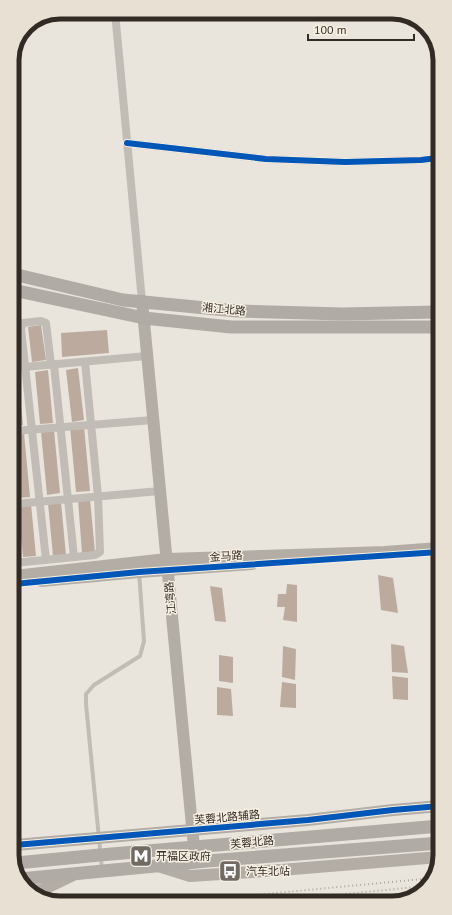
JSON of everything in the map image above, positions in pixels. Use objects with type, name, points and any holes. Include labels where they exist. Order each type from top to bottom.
[{"type":"main road","name":"湘江北路","points":[[19,275],[123,300],[237,311],[342,314],[433,312]]},
{"type":"main road","name":"湘江北路","points":[[19,291],[144,318],[231,327],[433,327]]},
{"type":"main road","name":"芙蓉北路","points":[[20,863],[433,827]]},
{"type":"main road","name":"芙蓉北路","points":[[27,878],[102,870],[433,844]]},
{"type":"street","points":[[116,19],[142,301]]},
{"type":"street","points":[[127,143],[266,159],[346,162],[433,158]]},
{"type":"street","name":"江湾路","points":[[142,301],[194,847]]},
{"type":"street","points":[[46,560],[21,326],[25,323],[41,321],[46,323],[53,365],[61,427],[74,557]]},
{"type":"street","points":[[19,368],[147,356]]},
{"type":"street","points":[[19,563],[95,555],[100,552],[98,496],[84,362]]},
{"type":"street","points":[[19,430],[153,420]]},
{"type":"street","points":[[19,504],[160,491]]},
{"type":"street","name":"金马路","points":[[19,576],[167,564],[433,548]]},
{"type":"street","name":"金马路","points":[[19,584],[139,572],[167,564],[433,552]]},
{"type":"street","name":"芙蓉北路辅路","points":[[19,845],[308,820],[433,807]]},
{"type":"street","points":[[157,866],[190,876],[433,857]]},
{"type":"street","points":[[39,890],[76,873]]},
{"type":"lane","points":[[102,870],[86,694],[94,685],[140,656],[144,642],[139,572]]},
{"type":"building","points":[[41,325],[46,360],[32,362],[28,327]]},
{"type":"building","points":[[107,330],[109,353],[62,357],[61,333]]},
{"type":"building","points":[[78,368],[84,420],[72,422],[66,370]]},
{"type":"building","points":[[48,370],[53,423],[40,424],[35,372]]},
{"type":"building","points":[[19,384],[23,425],[19,425]]},
{"type":"building","points":[[84,426],[90,491],[76,492],[70,427]]},
{"type":"building","points":[[54,430],[60,493],[47,495],[41,432]]},
{"type":"building","points":[[24,433],[30,497],[19,498],[19,434]]},
{"type":"building","points":[[90,499],[95,552],[82,553],[78,500]]},
{"type":"building","points":[[61,502],[66,555],[53,556],[48,503]]},
{"type":"building","points":[[31,504],[36,556],[23,557],[19,506]]},
{"type":"building","points":[[378,575],[393,578],[398,613],[381,610]]},
{"type":"building","points":[[287,584],[297,585],[297,622],[283,620],[285,607],[277,607],[278,594],[286,594]]},
{"type":"building","points":[[210,586],[222,588],[226,622],[215,621]]},
{"type":"building","points":[[391,644],[404,646],[408,673],[392,672]]},
{"type":"building","points":[[283,646],[296,649],[295,680],[282,677]]},
{"type":"building","points":[[219,655],[233,657],[233,683],[219,681]]},
{"type":"building","points":[[392,676],[408,678],[408,700],[393,699]]},
{"type":"building","points":[[282,682],[296,684],[296,708],[280,707]]},
{"type":"building","points":[[217,687],[231,689],[233,716],[217,715]]},
{"type":"railway","points":[[244,896],[425,879]]},
{"type":"railway","points":[[325,896],[418,887]]},
{"type":"cycle path","points":[[127,143],[266,159],[345,162],[433,158]]},
{"type":"cycle path","points":[[19,584],[139,572],[433,552]]},
{"type":"cycle path","points":[[19,845],[308,820],[433,807]]},
{"type":"place","name":"开福区政府","points":[[141,856]]},
{"type":"place","name":"汽车北站","points":[[230,871]]}]
